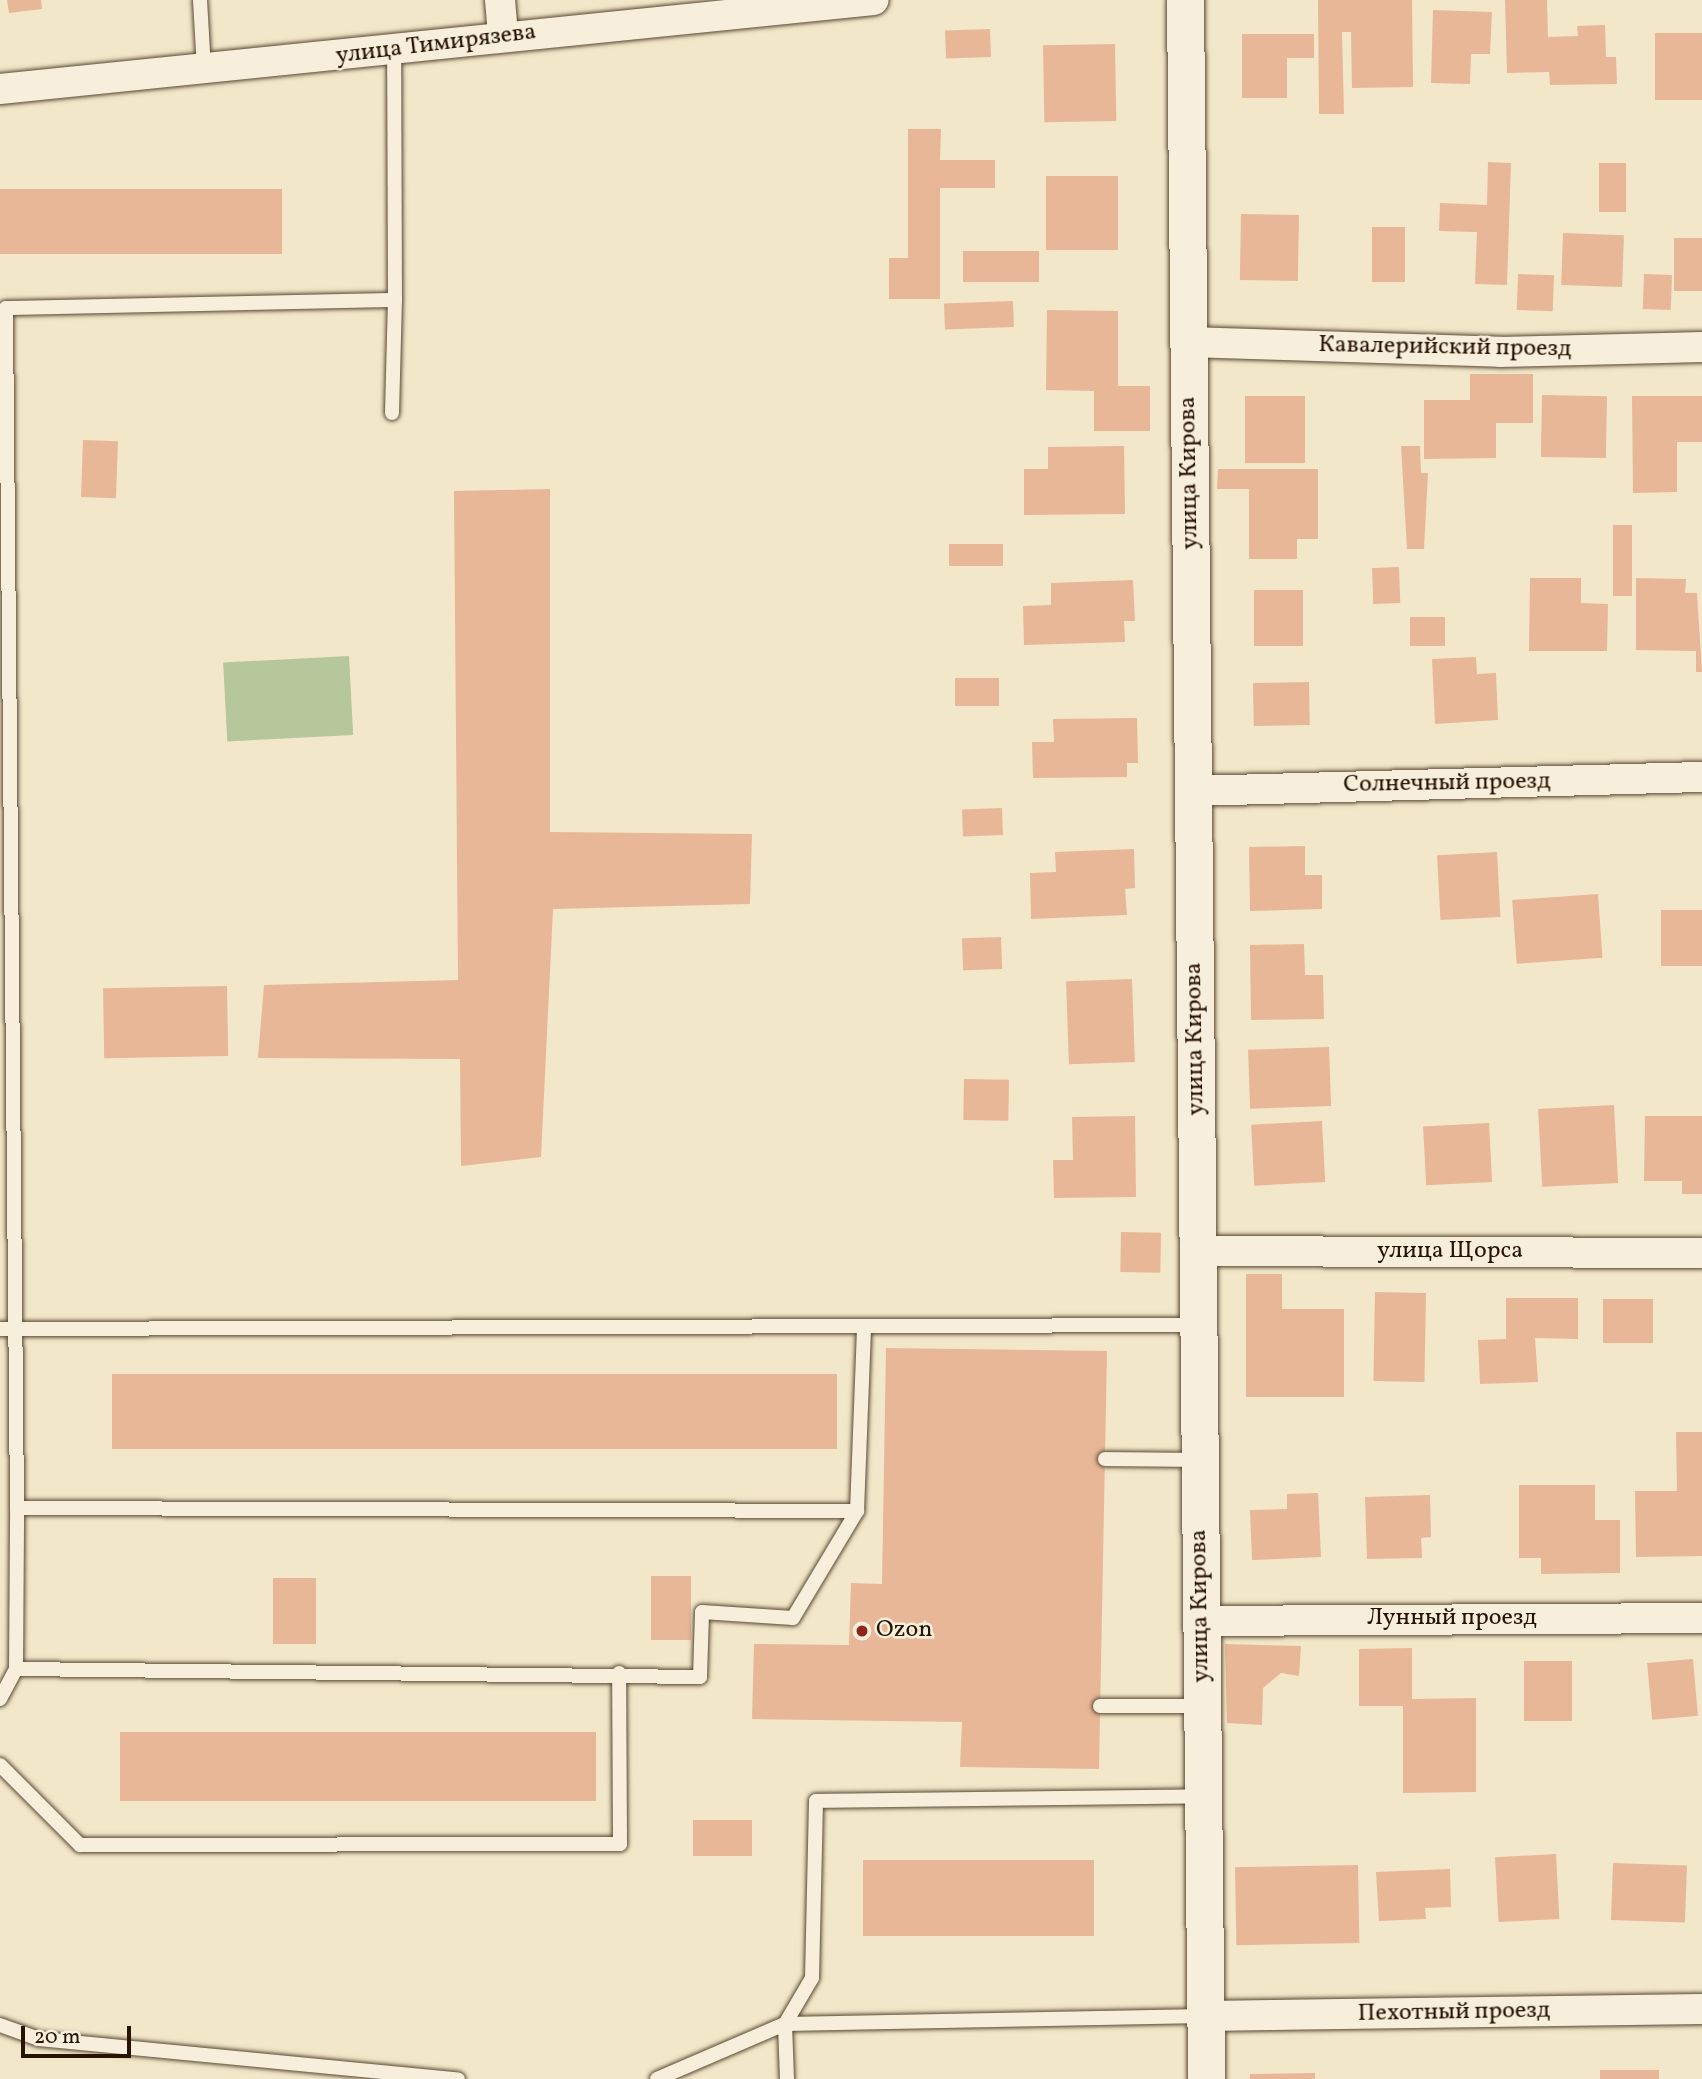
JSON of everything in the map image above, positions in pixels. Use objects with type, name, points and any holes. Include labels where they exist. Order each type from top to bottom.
[{"type":"street","points":[[500,0],[503,36]]},
{"type":"street","name":"улица Тимирязева","points":[[0,89],[394,51],[503,36],[873,0]]},
{"type":"street","name":"улица Кирова","points":[[1185,0],[1206,2079]]},
{"type":"street","name":"Кавалерийский проезд","points":[[1188,342],[1500,352],[1702,347]]},
{"type":"street","name":"Солнечный проезд","points":[[1193,791],[1702,777]]},
{"type":"street","name":"улица Щорса","points":[[1198,1251],[1702,1252]]},
{"type":"street","name":"Лунный проезд","points":[[1201,1621],[1702,1618]]},
{"type":"street","name":"Пехотный проезд","points":[[1205,2017],[1702,2010]]},
{"type":"lane","points":[[200,0],[204,69]]},
{"type":"lane","points":[[392,413],[395,300],[394,51]]},
{"type":"lane","points":[[0,1699],[16,1669],[17,1508],[3,590],[5,308],[395,300]]},
{"type":"lane","points":[[0,1329],[1199,1325]]},
{"type":"lane","points":[[16,1669],[619,1673],[701,1677],[702,1612],[793,1618],[857,1511],[864,1326]]},
{"type":"lane","points":[[1105,1459],[1200,1461]]},
{"type":"lane","points":[[17,1508],[857,1511]]},
{"type":"lane","points":[[0,1765],[80,1845],[620,1844],[619,1673]]},
{"type":"lane","points":[[1100,1706],[1202,1706]]},
{"type":"lane","points":[[788,2079],[785,2024],[812,1979],[816,1801],[1203,1796]]},
{"type":"lane","points":[[657,2079],[785,2024],[1205,2017]]},
{"type":"lane","points":[[0,2025],[39,2039],[458,2079]]},
{"type":"green space","points":[[349,656],[353,735],[227,741],[223,663]]},
{"type":"building","points":[[7,0],[41,0],[42,9],[9,13]]},
{"type":"building","points":[[1318,0],[1412,0],[1413,87],[1352,88],[1351,32],[1342,32],[1344,114],[1319,114]]},
{"type":"building","points":[[1505,0],[1547,0],[1548,37],[1578,36],[1577,26],[1605,25],[1606,57],[1616,57],[1617,84],[1550,85],[1549,72],[1507,73]]},
{"type":"building","points":[[1433,10],[1492,12],[1490,54],[1471,54],[1470,84],[1431,83]]},
{"type":"building","points":[[990,29],[991,57],[946,59],[945,31]]},
{"type":"building","points":[[1655,33],[1702,33],[1702,100],[1655,100]]},
{"type":"building","points":[[1242,34],[1314,34],[1314,58],[1287,58],[1287,98],[1242,98]]},
{"type":"building","points":[[1115,44],[1116,121],[1044,122],[1043,45]]},
{"type":"building","points":[[908,129],[941,129],[940,160],[995,160],[995,188],[940,188],[940,299],[889,299],[889,258],[908,258]]},
{"type":"building","points":[[1488,162],[1511,163],[1507,285],[1475,284],[1477,232],[1439,231],[1440,203],[1487,205]]},
{"type":"building","points":[[1599,163],[1626,163],[1626,212],[1599,212]]},
{"type":"building","points":[[1046,176],[1118,176],[1118,250],[1046,250]]},
{"type":"building","points":[[0,189],[282,189],[282,254],[0,254]]},
{"type":"building","points":[[1241,214],[1299,215],[1298,281],[1240,280]]},
{"type":"building","points":[[1372,227],[1405,227],[1405,282],[1372,282]]},
{"type":"building","points":[[1563,233],[1624,235],[1622,287],[1561,285]]},
{"type":"building","points":[[1674,238],[1702,238],[1702,291],[1674,291]]},
{"type":"building","points":[[963,251],[1039,251],[1039,282],[963,282]]},
{"type":"building","points":[[1518,274],[1554,275],[1553,311],[1517,310]]},
{"type":"building","points":[[1644,274],[1672,275],[1671,310],[1643,309]]},
{"type":"building","points":[[1013,301],[1014,327],[945,329],[944,303]]},
{"type":"building","points":[[1047,310],[1118,311],[1118,386],[1150,386],[1150,431],[1094,431],[1094,391],[1046,390]]},
{"type":"building","points":[[1470,374],[1533,374],[1533,423],[1496,423],[1496,458],[1424,459],[1424,400],[1470,400]]},
{"type":"building","points":[[1542,395],[1607,396],[1606,458],[1541,457]]},
{"type":"building","points":[[1245,396],[1305,396],[1305,463],[1245,463]]},
{"type":"building","points":[[1632,396],[1702,396],[1702,442],[1677,442],[1677,492],[1633,493]]},
{"type":"building","points":[[83,440],[118,441],[116,498],[81,497]]},
{"type":"building","points":[[1124,446],[1125,514],[1024,515],[1024,469],[1048,469],[1048,447]]},
{"type":"building","points":[[1401,446],[1420,446],[1421,473],[1428,473],[1424,549],[1407,549]]},
{"type":"building","points":[[1218,469],[1318,469],[1318,539],[1297,539],[1297,559],[1249,559],[1249,489],[1217,489]]},
{"type":"building","points":[[550,489],[550,832],[752,834],[750,904],[553,909],[541,1157],[461,1166],[460,1059],[258,1058],[264,985],[458,980],[454,491]]},
{"type":"building","points":[[1613,525],[1632,525],[1632,596],[1613,596]]},
{"type":"building","points":[[949,544],[1003,544],[1003,566],[949,566]]},
{"type":"building","points":[[1399,567],[1400,603],[1373,604],[1372,568]]},
{"type":"building","points":[[1530,578],[1581,578],[1581,603],[1608,604],[1607,651],[1529,651]]},
{"type":"building","points":[[1636,578],[1686,579],[1685,593],[1697,593],[1702,672],[1696,672],[1696,651],[1636,650]]},
{"type":"building","points":[[1133,580],[1135,621],[1124,621],[1125,642],[1024,645],[1023,606],[1051,605],[1051,583]]},
{"type":"building","points":[[1254,590],[1303,590],[1303,646],[1254,646]]},
{"type":"building","points":[[1410,617],[1445,617],[1445,646],[1410,646]]},
{"type":"building","points":[[1476,657],[1477,674],[1496,673],[1498,720],[1435,724],[1432,659]]},
{"type":"building","points":[[955,678],[999,678],[999,706],[955,706]]},
{"type":"building","points":[[1309,682],[1310,725],[1254,726],[1253,683]]},
{"type":"building","points":[[1137,718],[1138,763],[1127,763],[1127,777],[1033,778],[1032,742],[1054,742],[1053,719]]},
{"type":"building","points":[[1002,808],[1003,835],[963,836],[962,809]]},
{"type":"building","points":[[1305,846],[1305,875],[1322,875],[1322,909],[1250,911],[1249,847]]},
{"type":"building","points":[[1134,849],[1135,888],[1125,889],[1127,915],[1031,919],[1030,873],[1056,872],[1055,852]]},
{"type":"building","points":[[1497,852],[1500,917],[1440,920],[1437,855]]},
{"type":"building","points":[[1598,894],[1602,958],[1517,964],[1512,900]]},
{"type":"building","points":[[1661,910],[1702,910],[1702,966],[1661,966]]},
{"type":"building","points":[[1001,937],[1002,969],[963,970],[962,938]]},
{"type":"building","points":[[1304,944],[1305,975],[1323,975],[1324,1019],[1251,1020],[1250,945]]},
{"type":"building","points":[[1132,979],[1135,1062],[1069,1064],[1066,981]]},
{"type":"building","points":[[227,986],[228,1056],[104,1058],[103,988]]},
{"type":"building","points":[[1329,1047],[1331,1106],[1250,1109],[1248,1050]]},
{"type":"building","points":[[964,1079],[1009,1080],[1008,1121],[963,1120]]},
{"type":"building","points":[[1614,1105],[1618,1183],[1542,1187],[1538,1109]]},
{"type":"building","points":[[1135,1116],[1136,1197],[1054,1198],[1053,1160],[1073,1160],[1072,1117]]},
{"type":"building","points":[[1645,1116],[1702,1116],[1702,1194],[1682,1194],[1682,1181],[1644,1181]]},
{"type":"building","points":[[1322,1121],[1325,1182],[1254,1186],[1251,1125]]},
{"type":"building","points":[[1489,1123],[1492,1182],[1426,1185],[1423,1126]]},
{"type":"building","points":[[1121,1232],[1161,1233],[1160,1273],[1120,1272]]},
{"type":"building","points":[[1246,1274],[1282,1274],[1282,1309],[1344,1309],[1344,1397],[1246,1397]]},
{"type":"building","points":[[1375,1292],[1426,1293],[1424,1382],[1373,1381]]},
{"type":"building","points":[[1506,1298],[1578,1298],[1578,1339],[1535,1338],[1538,1382],[1480,1384],[1478,1340],[1506,1339]]},
{"type":"building","points":[[1603,1299],[1653,1299],[1653,1343],[1603,1343]]},
{"type":"building","points":[[886,1348],[1107,1351],[1099,1769],[960,1767],[962,1722],[752,1719],[754,1644],[849,1645],[851,1583],[882,1584]]},
{"type":"building","points":[[112,1374],[837,1374],[837,1449],[112,1449]]},
{"type":"building","points":[[1676,1432],[1702,1432],[1702,1556],[1636,1557],[1635,1491],[1677,1491]]},
{"type":"building","points":[[1519,1485],[1595,1485],[1595,1520],[1620,1520],[1620,1573],[1541,1574],[1541,1558],[1519,1558]]},
{"type":"building","points":[[1318,1493],[1321,1557],[1252,1560],[1250,1510],[1287,1509],[1287,1494]]},
{"type":"building","points":[[1430,1495],[1431,1537],[1421,1538],[1422,1558],[1367,1559],[1365,1497]]},
{"type":"building","points":[[651,1576],[691,1576],[691,1640],[651,1640]]},
{"type":"building","points":[[273,1578],[316,1578],[316,1644],[273,1644]]},
{"type":"building","points":[[1225,1644],[1301,1646],[1299,1676],[1281,1673],[1263,1688],[1262,1725],[1227,1723]]},
{"type":"building","points":[[1412,1648],[1412,1699],[1476,1698],[1476,1792],[1403,1793],[1403,1706],[1359,1706],[1359,1649]]},
{"type":"building","points":[[1693,1659],[1698,1716],[1652,1720],[1647,1663]]},
{"type":"building","points":[[1524,1661],[1572,1661],[1572,1721],[1524,1721]]},
{"type":"building","points":[[120,1732],[596,1732],[596,1801],[120,1801]]},
{"type":"building","points":[[693,1820],[752,1820],[752,1856],[693,1856]]},
{"type":"building","points":[[1556,1854],[1559,1919],[1498,1922],[1495,1857]]},
{"type":"building","points":[[863,1860],[1094,1860],[1094,1936],[863,1936]]},
{"type":"building","points":[[1613,1863],[1687,1866],[1685,1923],[1611,1920]]},
{"type":"building","points":[[1358,1865],[1359,1943],[1236,1945],[1235,1867]]},
{"type":"building","points":[[1450,1869],[1451,1907],[1425,1908],[1426,1919],[1379,1921],[1376,1872]]},
{"type":"building","points":[[1600,2070],[1659,2070],[1659,2079],[1600,2079]]},
{"type":"building","points":[[1315,2073],[1315,2079],[1250,2079],[1250,2074]]},
{"type":"place","name":"Ozon","points":[[862,1631]]}]
